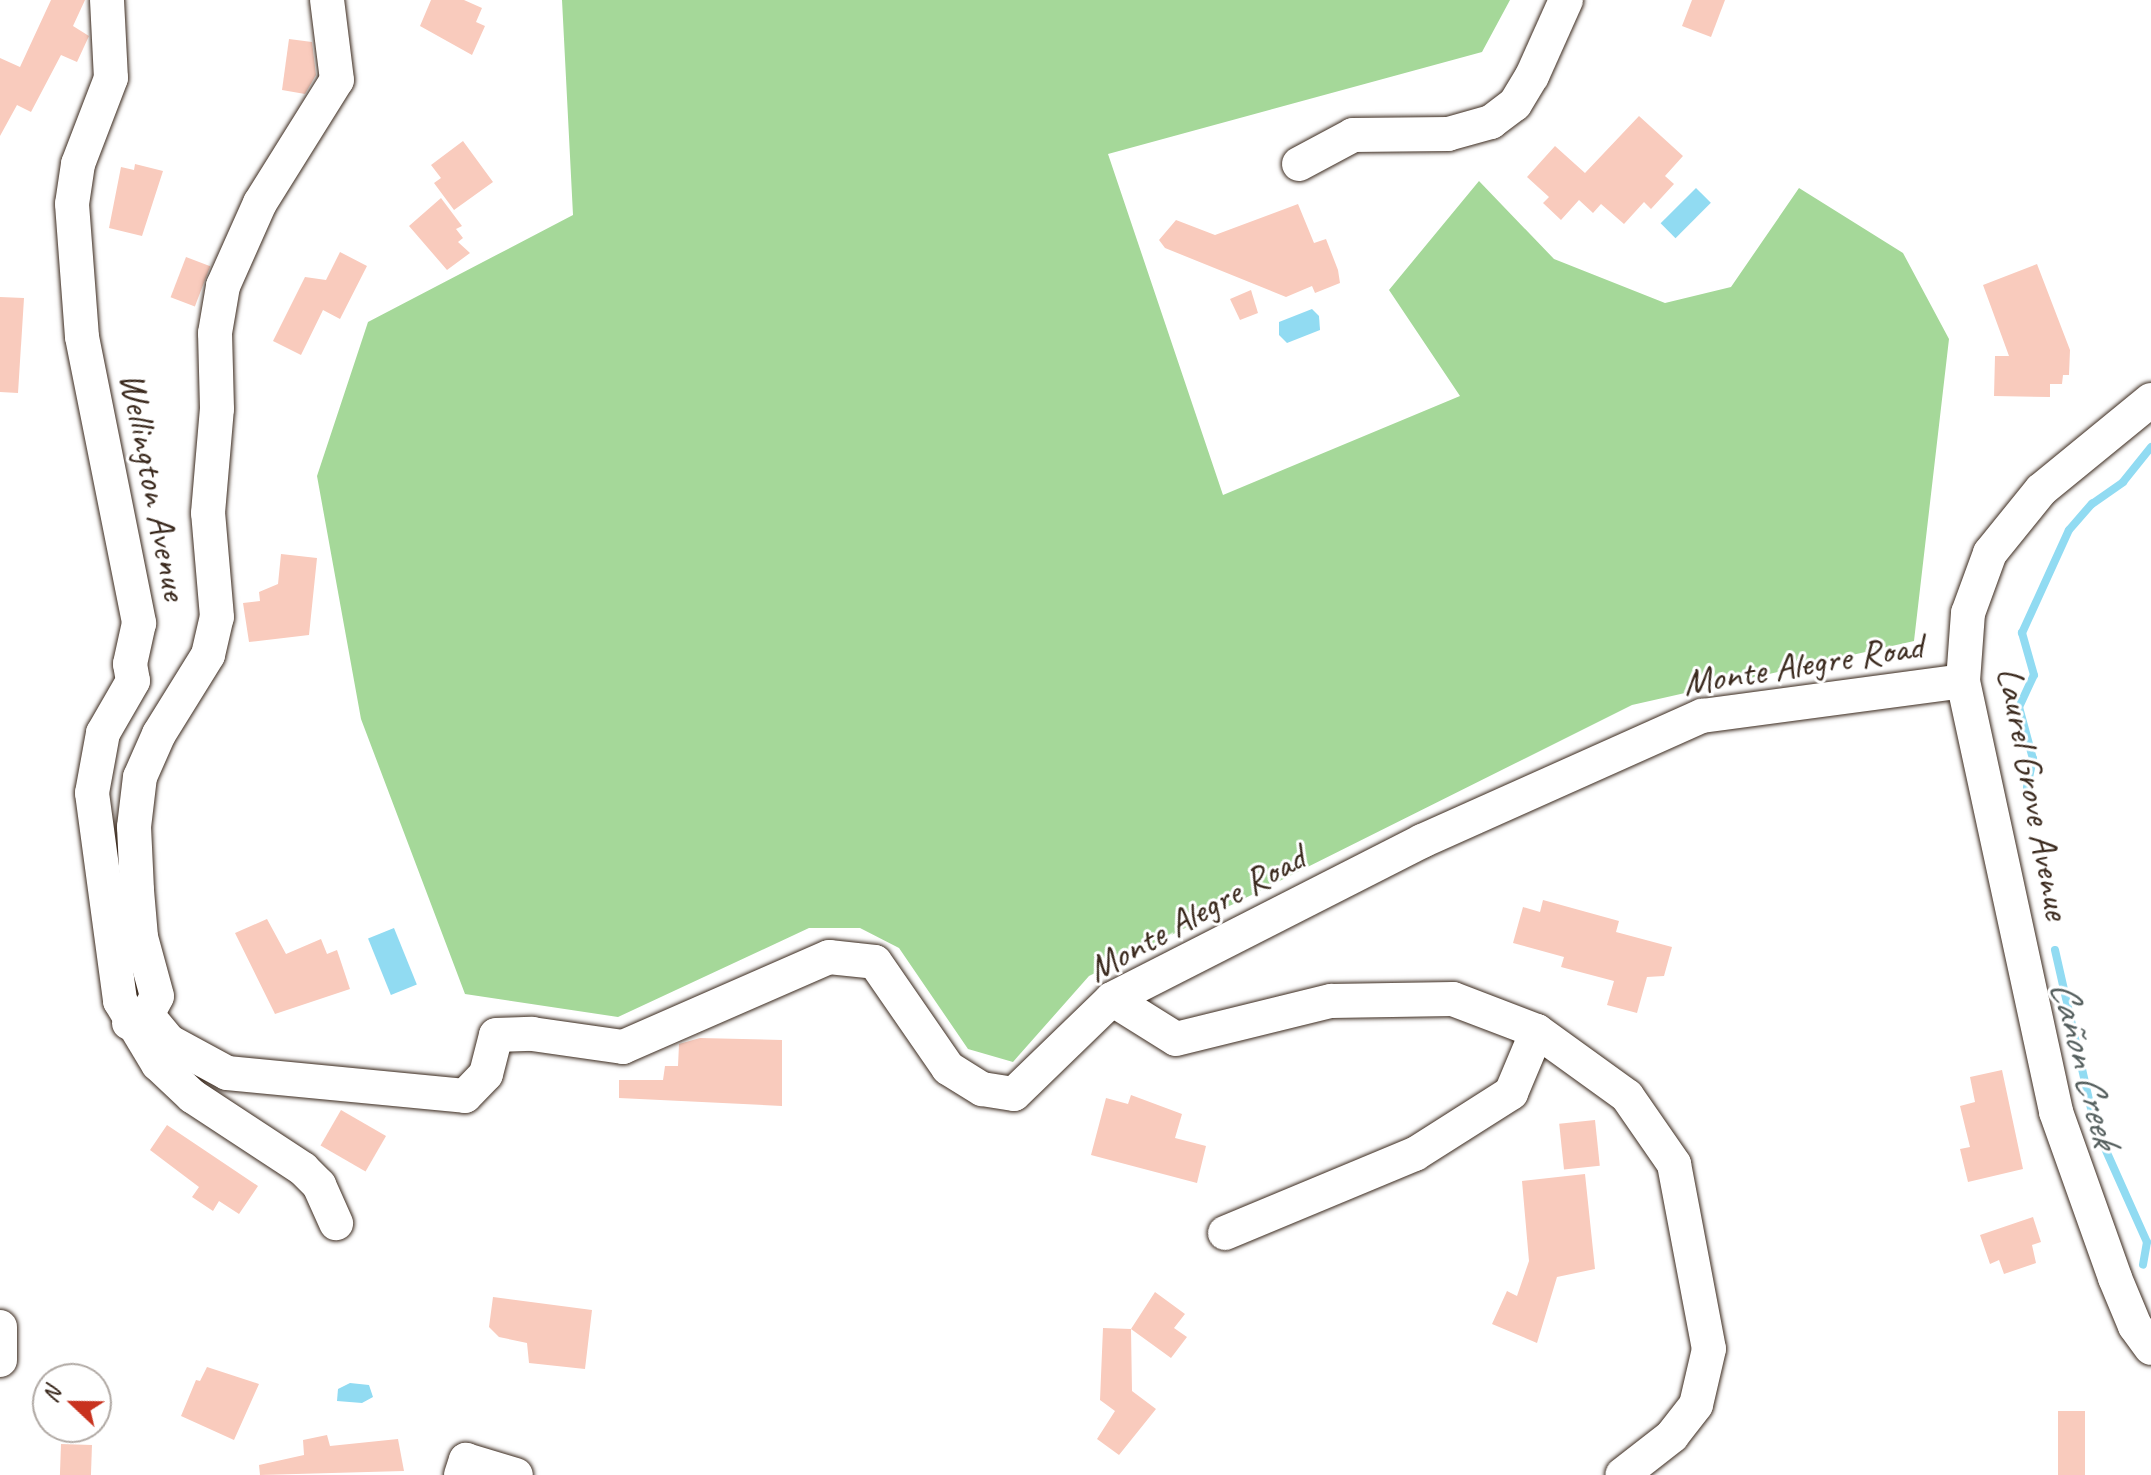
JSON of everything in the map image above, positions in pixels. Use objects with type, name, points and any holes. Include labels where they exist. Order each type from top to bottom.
[{"type":"street","name":"Wellington Avenue","points":[[107,0],[111,78],[78,164],[72,204],[82,337],[139,623],[130,664],[133,681],[103,733],[92,793],[120,1001],[138,1019],[158,1064],[192,1096],[303,1169],[319,1185],[336,1223]]},
{"type":"street","points":[[138,1019],[157,996],[141,937],[134,827],[140,777],[159,734],[208,655],[217,617],[208,513],[217,409],[215,333],[223,286],[260,203],[337,80],[327,0]]},
{"type":"street","points":[[1299,164],[1353,135],[1448,134],[1491,122],[1515,104],[1566,0]]},
{"type":"street","name":"Laurel Grove Avenue","points":[[2151,400],[2041,490],[1990,553],[1968,613],[1963,681],[2056,1112],[2130,1314],[2151,1348]]},
{"type":"street","name":"Monte Alegre Road","points":[[138,1019],[170,1042],[227,1073],[465,1096],[486,1074],[496,1035],[532,1034],[623,1047],[829,957],[875,962],[948,1068],[982,1089],[1014,1094],[1112,999],[1422,841],[1702,716],[1963,681]]},
{"type":"street","points":[[1112,999],[1176,1039],[1331,1001],[1453,999],[1537,1031],[1627,1096],[1674,1164],[1709,1349],[1696,1405],[1672,1436],[1622,1475]]},
{"type":"street","points":[[1225,1233],[1415,1154],[1511,1093],[1537,1031]]},
{"type":"street","points":[[0,1327],[0,1360]]},
{"type":"street","points":[[461,1475],[466,1460],[516,1475]]},
{"type":"green space","points":[[562,0],[1510,0],[1482,52],[1108,154],[1223,495],[1460,396],[1389,290],[1479,181],[1554,259],[1665,303],[1731,287],[1799,188],[1903,253],[1949,339],[1914,641],[1632,705],[1089,976],[1013,1062],[968,1049],[899,948],[860,928],[809,928],[618,1017],[465,994],[361,719],[317,476],[368,322],[573,215]]},
{"type":"water","points":[[1696,188],[1711,203],[1675,238],[1661,223]]},
{"type":"water","points":[[1312,309],[1319,316],[1320,330],[1287,343],[1279,335],[1279,322]]},
{"type":"water","points":[[394,928],[417,985],[391,995],[368,938]]},
{"type":"water","points":[[350,1383],[369,1385],[373,1397],[362,1403],[337,1401],[338,1389]]},
{"type":"building","points":[[51,0],[85,0],[73,26],[89,36],[77,62],[61,55],[31,112],[17,105],[0,136],[0,58],[20,67]]},
{"type":"building","points":[[431,0],[464,0],[482,8],[476,22],[485,26],[472,55],[420,26]]},
{"type":"building","points":[[1692,0],[1725,0],[1711,37],[1682,26]]},
{"type":"building","points":[[289,39],[312,42],[316,75],[305,94],[282,90]]},
{"type":"building","points":[[1639,116],[1683,156],[1665,176],[1674,184],[1651,209],[1644,202],[1624,224],[1601,204],[1593,213],[1579,200],[1561,220],[1543,203],[1549,197],[1527,177],[1555,146],[1585,173]]},
{"type":"building","points":[[463,141],[493,182],[454,210],[434,183],[441,178],[431,165]]},
{"type":"building","points":[[135,164],[163,171],[142,236],[109,228],[121,167],[134,170]]},
{"type":"building","points":[[441,198],[462,226],[456,229],[463,238],[458,242],[470,253],[447,270],[409,226]]},
{"type":"building","points":[[1298,204],[1314,243],[1326,239],[1338,270],[1340,283],[1315,293],[1312,286],[1286,297],[1165,248],[1159,240],[1176,220],[1215,235]]},
{"type":"building","points":[[340,252],[367,266],[340,319],[323,310],[301,355],[273,341],[305,277],[326,280]]},
{"type":"building","points":[[186,257],[210,266],[195,306],[171,297]]},
{"type":"building","points":[[2037,264],[2070,350],[2069,375],[2063,375],[2062,384],[2050,384],[2050,397],[1994,396],[1995,356],[2009,356],[1983,285]]},
{"type":"building","points":[[1251,290],[1258,313],[1240,320],[1230,299]]},
{"type":"building","points":[[0,297],[24,298],[18,393],[0,392]]},
{"type":"building","points":[[281,554],[317,558],[309,635],[249,642],[243,603],[260,601],[259,592],[278,584]]},
{"type":"building","points":[[1543,900],[1619,921],[1616,932],[1672,947],[1664,976],[1647,977],[1637,1013],[1607,1005],[1614,981],[1561,967],[1564,957],[1513,943],[1523,907],[1540,912]]},
{"type":"building","points":[[267,919],[286,954],[321,939],[327,954],[337,950],[350,989],[275,1014],[235,933]]},
{"type":"building","points":[[700,1038],[782,1040],[782,1106],[619,1098],[619,1080],[663,1080],[665,1066],[678,1066],[679,1044]]},
{"type":"building","points":[[2002,1070],[2023,1169],[1968,1182],[1960,1149],[1970,1147],[1960,1106],[1975,1102],[1970,1077]]},
{"type":"building","points":[[1131,1095],[1182,1114],[1175,1138],[1206,1146],[1197,1183],[1091,1155],[1106,1098],[1128,1104]]},
{"type":"building","points":[[341,1110],[386,1136],[366,1172],[320,1146]]},
{"type":"building","points":[[1595,1120],[1600,1166],[1564,1170],[1559,1124]]},
{"type":"building","points":[[167,1125],[258,1186],[239,1214],[219,1201],[213,1211],[192,1197],[199,1187],[150,1150]]},
{"type":"building","points":[[1585,1174],[1595,1269],[1557,1277],[1537,1343],[1492,1324],[1507,1291],[1517,1296],[1529,1261],[1522,1181]]},
{"type":"building","points":[[2033,1217],[2041,1242],[2032,1245],[2036,1263],[2004,1274],[1999,1260],[1990,1264],[1980,1235]]},
{"type":"building","points":[[1155,1292],[1185,1314],[1174,1328],[1187,1337],[1171,1358],[1131,1329]]},
{"type":"building","points":[[493,1297],[592,1310],[585,1369],[529,1363],[527,1343],[499,1337],[489,1327]]},
{"type":"building","points":[[1103,1328],[1131,1329],[1132,1391],[1156,1409],[1119,1455],[1097,1439],[1115,1411],[1100,1400]]},
{"type":"building","points":[[207,1367],[259,1384],[234,1440],[181,1416],[196,1380],[200,1381]]},
{"type":"building","points":[[2058,1411],[2085,1411],[2085,1475],[2058,1475]]},
{"type":"building","points":[[327,1435],[330,1446],[398,1439],[404,1471],[260,1475],[259,1465],[304,1455],[303,1440]]},
{"type":"building","points":[[61,1444],[92,1445],[91,1475],[60,1475]]},
{"type":"waterway","name":"Cañon Creek","points":[[2027,787],[2033,759],[2019,707],[2034,675],[2022,633],[2069,530],[2092,504],[2123,482],[2151,447]]},
{"type":"waterway","name":"Cañon Creek","points":[[2055,950],[2095,1126],[2147,1242],[2143,1265]]}]
